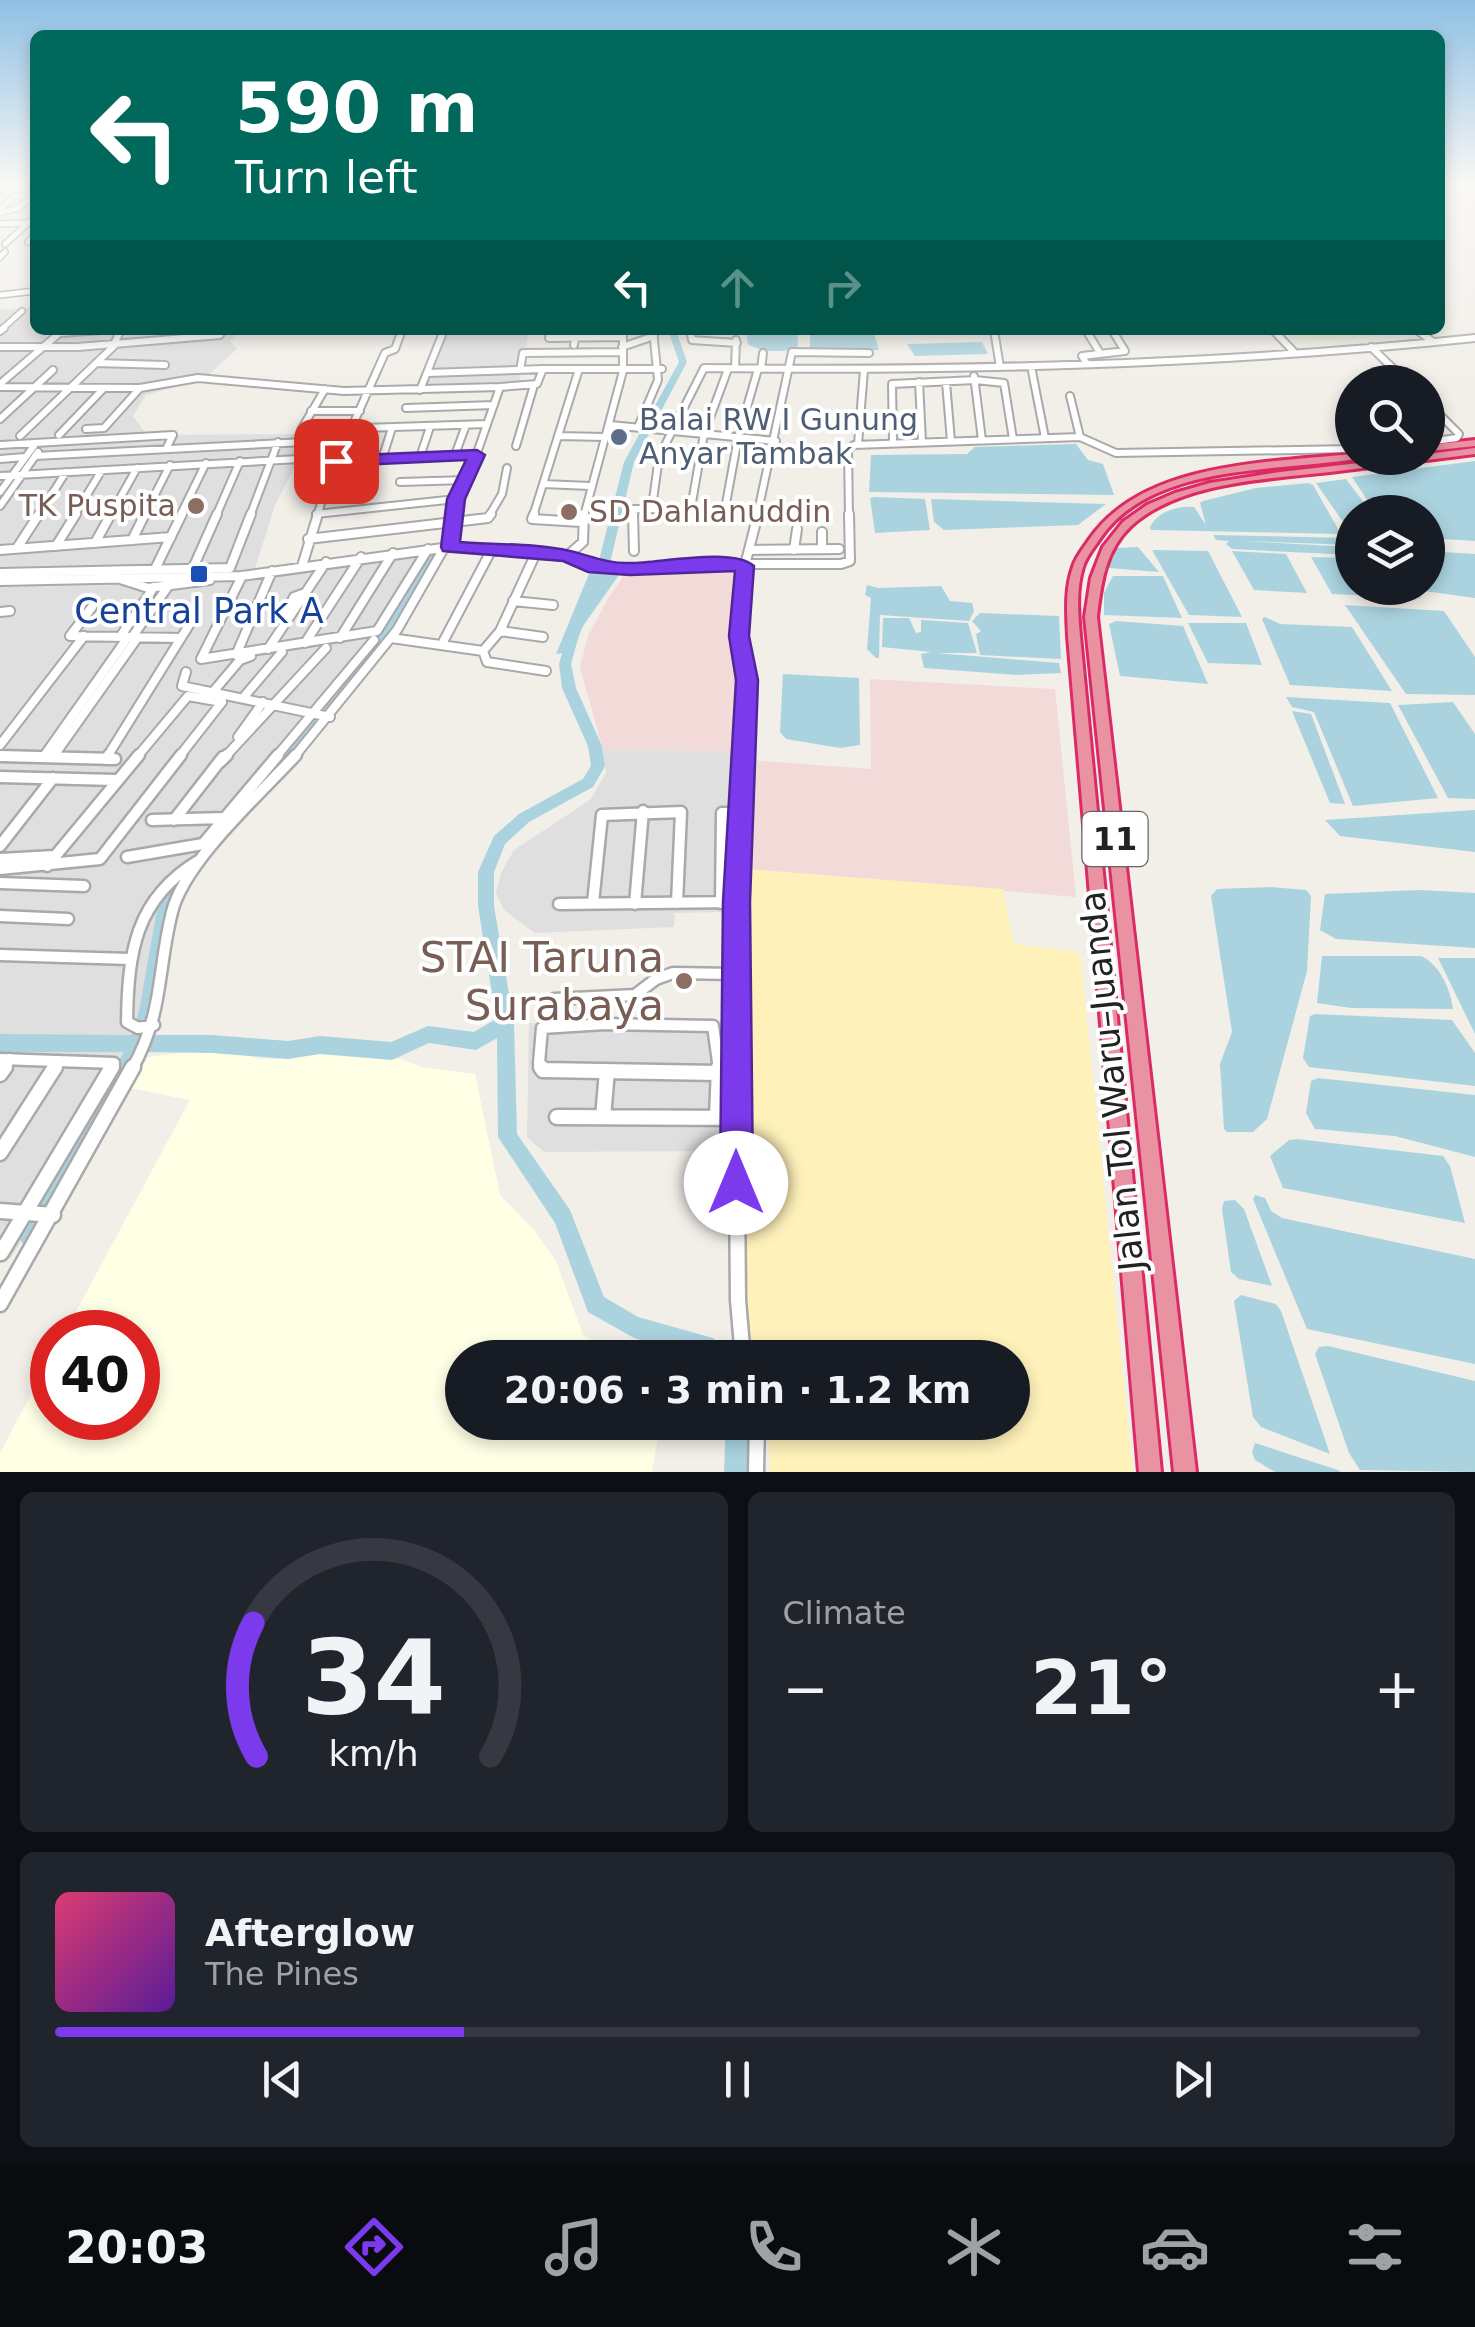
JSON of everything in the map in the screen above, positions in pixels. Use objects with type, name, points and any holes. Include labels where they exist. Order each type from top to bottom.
[{"type":"highway","points":[[1445,444],[1475,443]]},
{"type":"highway","name":"Jalan Tol Waru–Juanda","points":[[1445,455],[1475,452]]},
{"type":"highway","name":"Jalan Tol Waru–Juanda","points":[[1150,1472],[1074,636],[1076,573],[1080,559],[1103,528],[1139,497],[1204,476],[1335,459]]},
{"type":"highway","name":"Jalan Tol Waru–Juanda","points":[[1185,1472],[1091,617],[1092,584],[1099,562],[1115,535],[1152,504],[1224,482],[1335,468]]},
{"type":"street","points":[[0,294],[30,291]]},
{"type":"street","points":[[0,330],[22,311]]},
{"type":"street","points":[[0,386],[57,335]]},
{"type":"street","points":[[20,436],[115,344],[119,335]]},
{"type":"street","points":[[0,347],[115,344],[200,335]]},
{"type":"street","points":[[328,480],[386,353],[394,350],[400,335]]},
{"type":"street","points":[[420,390],[442,335]]},
{"type":"street","points":[[562,337],[607,335]]},
{"type":"street","points":[[567,556],[583,542],[581,522],[623,370],[622,335]]},
{"type":"street","points":[[520,370],[523,353],[622,350],[649,335]]},
{"type":"street","points":[[639,427],[662,369],[654,335]]},
{"type":"street","points":[[691,335],[692,340],[736,340],[733,367],[704,434],[691,508]]},
{"type":"street","points":[[994,335],[995,366]]},
{"type":"street","points":[[1089,335],[1100,353]]},
{"type":"street","points":[[1084,360],[1100,353],[1125,351],[1115,335]]},
{"type":"street","points":[[1278,335],[1294,352]]},
{"type":"street","points":[[1423,335],[1431,341]]},
{"type":"street","points":[[652,508],[659,458],[703,369],[815,366],[895,370],[1061,365],[1084,360],[1372,347],[1475,336]]},
{"type":"street","points":[[179,348],[180,338]]},
{"type":"street","points":[[700,353],[707,340]]},
{"type":"street","points":[[4,360],[16,347]]},
{"type":"street","points":[[1372,347],[1390,365]]},
{"type":"street","points":[[742,1340],[737,1283],[735,974],[747,680],[739,636],[792,352],[839,356],[869,352]]},
{"type":"street","points":[[814,352],[815,366]]},
{"type":"street","points":[[725,508],[738,438],[763,353]]},
{"type":"street","points":[[96,363],[165,365]]},
{"type":"street","points":[[1031,366],[1045,438]]},
{"type":"street","points":[[972,368],[982,440]]},
{"type":"street","points":[[516,446],[542,369]]},
{"type":"street","points":[[579,369],[532,520],[581,522]]},
{"type":"street","points":[[428,373],[662,369]]},
{"type":"street","points":[[0,419],[53,370]]},
{"type":"street","points":[[858,444],[864,370]]},
{"type":"street","points":[[895,370],[898,382]]},
{"type":"street","points":[[0,386],[140,388],[206,378],[370,392],[534,384]]},
{"type":"street","points":[[893,443],[892,384],[975,380],[1004,383],[1013,440]]},
{"type":"street","points":[[919,382],[922,442]]},
{"type":"street","points":[[946,382],[951,441]]},
{"type":"street","points":[[146,1027],[127,1022],[128,960],[150,900],[178,870],[199,856],[320,717],[447,548],[456,499],[477,455],[500,386]]},
{"type":"street","points":[[59,435],[104,388]]},
{"type":"street","points":[[86,429],[104,428],[140,388]]},
{"type":"street","points":[[324,389],[301,430],[487,424]]},
{"type":"street","points":[[1070,396],[1080,438]]},
{"type":"street","points":[[406,408],[494,405]]},
{"type":"street","points":[[311,410],[360,411]]},
{"type":"street","points":[[1445,422],[1459,437],[1445,441]]},
{"type":"street","points":[[456,455],[466,425]]},
{"type":"street","points":[[610,425],[776,441]]},
{"type":"street","points":[[420,457],[430,427]]},
{"type":"street","points":[[382,458],[392,428]]},
{"type":"street","points":[[0,445],[174,435],[168,446]]},
{"type":"street","points":[[559,436],[606,437]]},
{"type":"street","points":[[753,555],[841,564],[850,560],[848,450],[858,444],[1080,438],[1116,452],[1335,448]]},
{"type":"street","points":[[0,506],[35,456],[40,442]]},
{"type":"street","points":[[0,492],[40,442]]},
{"type":"street","points":[[0,572],[226,569],[233,565],[278,442]]},
{"type":"street","points":[[35,456],[168,446],[304,442]]},
{"type":"street","points":[[336,461],[477,455]]},
{"type":"street","points":[[0,459],[25,458]]},
{"type":"street","points":[[0,476],[298,459]]},
{"type":"street","points":[[193,568],[240,461]]},
{"type":"street","points":[[156,568],[206,463]]},
{"type":"street","points":[[132,540],[170,466]]},
{"type":"street","points":[[95,542],[137,468]]},
{"type":"street","points":[[308,540],[490,516],[502,494],[508,468]]},
{"type":"street","points":[[56,546],[102,470]]},
{"type":"street","points":[[18,548],[66,472]]},
{"type":"street","points":[[400,482],[467,480]]},
{"type":"street","points":[[542,484],[590,486]]},
{"type":"street","points":[[302,566],[324,494]]},
{"type":"street","points":[[316,514],[456,499]]},
{"type":"street","points":[[634,550],[631,510],[760,510]]},
{"type":"street","points":[[794,550],[796,529]]},
{"type":"street","points":[[822,532],[822,549]]},
{"type":"street","points":[[0,550],[171,537]]},
{"type":"street","points":[[0,1304],[143,1050],[179,890],[225,818],[320,717],[385,633],[428,548]]},
{"type":"street","points":[[0,581],[242,576],[428,548],[567,556],[588,566],[630,570],[794,550],[840,549]]},
{"type":"street","points":[[443,642],[492,549]]},
{"type":"street","points":[[340,638],[393,553]]},
{"type":"street","points":[[483,651],[500,631],[536,553]]},
{"type":"street","points":[[305,644],[361,557]]},
{"type":"street","points":[[268,649],[279,633],[290,602],[305,592],[326,562]]},
{"type":"street","points":[[212,692],[238,657],[272,571]]},
{"type":"street","points":[[114,577],[132,586],[166,588],[198,584],[217,576]]},
{"type":"street","points":[[174,820],[269,706],[326,648],[200,658],[242,576]]},
{"type":"street","points":[[129,637],[154,588]]},
{"type":"street","points":[[49,757],[166,588]]},
{"type":"street","points":[[512,601],[553,605]]},
{"type":"street","points":[[92,607],[70,636],[181,638]]},
{"type":"street","points":[[0,756],[111,758],[196,614]]},
{"type":"street","points":[[500,631],[544,637]]},
{"type":"street","points":[[238,657],[268,649],[385,633],[483,651]]},
{"type":"street","points":[[0,744],[84,636]]},
{"type":"street","points":[[483,651],[487,662],[546,671]]},
{"type":"street","points":[[243,698],[282,652]]},
{"type":"street","points":[[186,672],[182,686],[320,717]]},
{"type":"street","points":[[0,859],[51,861],[100,859],[221,705],[220,700],[189,695],[51,861],[0,870]]},
{"type":"street","points":[[1,778],[115,780]]},
{"type":"street","points":[[0,846],[54,778]]},
{"type":"street","points":[[594,904],[602,815],[643,811],[681,812],[677,904]]},
{"type":"street","points":[[635,904],[643,811]]},
{"type":"street","points":[[721,903],[722,813],[740,813]]},
{"type":"street","points":[[152,820],[225,818]]},
{"type":"street","points":[[127,857],[199,856]]},
{"type":"street","points":[[0,883],[84,886]]},
{"type":"street","points":[[560,904],[736,902]]},
{"type":"street","points":[[0,916],[68,919]]},
{"type":"street","points":[[0,954],[128,960]]},
{"type":"street","points":[[554,999],[635,996],[656,978],[673,973],[735,974]]},
{"type":"street","points":[[716,1118],[718,1073],[718,1031],[713,1026],[544,1026],[540,1068],[718,1073]]},
{"type":"street","points":[[0,1074],[5,1059],[114,1062],[2,1253]]},
{"type":"street","points":[[0,1153],[59,1061]]},
{"type":"street","points":[[603,1117],[607,1071]]},
{"type":"street","points":[[558,1117],[737,1118]]},
{"type":"street","points":[[0,1211],[51,1215]]},
{"type":"street","points":[[756,1472],[757,1440]]},
{"type":"shaded area","points":[[28,308],[30,335],[235,335],[230,341],[237,349],[205,378],[146,395],[133,416],[147,435],[312,434],[275,505],[254,572],[115,573],[109,579],[249,578],[432,553],[388,632],[276,771],[167,895],[161,910],[137,1051],[10,1259],[0,1258],[0,309]]},
{"type":"shaded area","points":[[445,335],[528,335],[519,386],[420,390]]},
{"type":"shaded area","points":[[1288,335],[1379,335],[1297,342]]},
{"type":"shaded area","points":[[734,568],[740,581],[733,647],[741,682],[731,751],[603,750],[580,667],[588,636],[609,597],[625,574]]},
{"type":"shaded area","points":[[870,679],[1055,689],[1076,897],[746,869],[750,760],[871,769]]},
{"type":"shaded area","points":[[603,750],[731,751],[727,912],[675,913],[674,927],[535,933],[504,910],[496,893],[501,873],[514,850],[590,800],[606,773]]},
{"type":"shaded area","points":[[727,1021],[723,1151],[544,1152],[527,1137],[529,1023]]},
{"type":"shaded area","points":[[218,1048],[260,1059],[291,1059],[320,1051],[400,1059],[421,1067],[475,1074],[500,1195],[534,1230],[556,1261],[583,1335],[592,1340],[445,1340],[445,1440],[657,1440],[652,1472],[0,1472],[0,1453],[30,1396],[30,1440],[160,1440],[160,1310],[77,1310],[190,1100],[130,1088],[148,1057]]},
{"type":"sand","points":[[746,869],[1003,889],[1014,944],[1080,952],[1133,1472],[770,1472],[768,1440],[1030,1440],[1030,1340],[751,1340],[747,1310]]},
{"type":"water","points":[[747,335],[797,335],[798,346],[793,349],[759,349],[748,344]]},
{"type":"water","points":[[810,335],[874,335],[879,350],[810,350]]},
{"type":"water","points":[[982,342],[988,354],[915,356],[907,344]]},
{"type":"water","points":[[1076,444],[1088,460],[1103,464],[1114,495],[869,492],[871,455],[967,454],[975,447]]},
{"type":"water","points":[[1475,461],[1475,541],[1445,539],[1445,495],[1364,495],[1352,477],[1445,475],[1445,465]]},
{"type":"water","points":[[1346,479],[1358,495],[1335,495],[1335,510],[1316,483]]},
{"type":"water","points":[[1313,485],[1335,524],[1335,534],[1151,530],[1153,522],[1175,508],[1194,507],[1206,525],[1200,503],[1256,488]]},
{"type":"water","points":[[870,498],[925,499],[930,530],[875,533]]},
{"type":"water","points":[[931,499],[1106,504],[1078,525],[944,530],[934,522]]},
{"type":"water","points":[[1213,535],[1335,538],[1335,544],[1242,541],[1335,546],[1335,554],[1232,549],[1226,544],[1229,541],[1216,540]]},
{"type":"water","points":[[1138,547],[1159,572],[1108,568],[1117,548]]},
{"type":"water","points":[[1152,550],[1208,551],[1242,617],[1189,615]]},
{"type":"water","points":[[1232,551],[1286,554],[1307,593],[1254,590]]},
{"type":"water","points":[[1445,552],[1475,554],[1475,598],[1445,594]]},
{"type":"water","points":[[1311,557],[1335,558],[1335,594]]},
{"type":"water","points":[[591,569],[621,572],[583,626],[573,651],[556,654]]},
{"type":"water","points":[[1113,576],[1163,576],[1182,618],[1104,615],[1104,593]]},
{"type":"water","points":[[867,585],[941,586],[950,601],[972,603],[974,611],[969,621],[880,615],[876,658],[867,649],[871,598],[865,595]]},
{"type":"water","points":[[1345,605],[1444,611],[1475,657],[1475,695],[1406,694]]},
{"type":"water","points":[[980,613],[1059,616],[1061,659],[980,655],[976,634],[981,631],[972,621]]},
{"type":"water","points":[[883,618],[909,618],[916,633],[921,632],[921,620],[968,623],[977,653],[936,653],[1059,663],[1061,673],[1017,675],[924,668],[921,654],[931,652],[882,647]]},
{"type":"water","points":[[1262,619],[1280,624],[1352,627],[1392,691],[1290,685]]},
{"type":"water","points":[[1116,621],[1183,626],[1208,684],[1120,676],[1109,624]]},
{"type":"water","points":[[1188,623],[1246,623],[1262,665],[1208,663]]},
{"type":"water","points":[[783,674],[859,678],[860,745],[840,748],[786,739],[780,732]]},
{"type":"water","points":[[1286,697],[1390,703],[1438,798],[1353,806],[1314,712],[1292,707]]},
{"type":"water","points":[[1453,702],[1475,734],[1475,799],[1448,798],[1398,705]]},
{"type":"water","points":[[1292,711],[1311,714],[1345,804],[1330,803]]},
{"type":"water","points":[[1475,810],[1475,852],[1340,836],[1325,820]]},
{"type":"water","points":[[1217,889],[1306,890],[1311,896],[1307,971],[1267,1119],[1253,1132],[1227,1132],[1220,1064],[1232,1032],[1211,896]]},
{"type":"water","points":[[1419,890],[1475,893],[1475,948],[1336,939],[1320,930],[1325,894]]},
{"type":"water","points":[[1322,956],[1421,956],[1434,965],[1443,979],[1453,1009],[1351,1008],[1317,1003]]},
{"type":"water","points":[[1438,958],[1475,958],[1475,1034]]},
{"type":"water","points":[[1310,1016],[1452,1020],[1475,1053],[1475,1086],[1309,1067],[1303,1058]]},
{"type":"water","points":[[1318,1078],[1475,1095],[1475,1157],[1395,1136],[1315,1129],[1306,1113],[1311,1081]]},
{"type":"water","points":[[1289,1140],[1443,1156],[1450,1166],[1465,1223],[1283,1188],[1270,1156]]},
{"type":"water","points":[[1255,1195],[1265,1198],[1271,1211],[1282,1218],[1475,1259],[1475,1364],[1307,1329],[1253,1199]]},
{"type":"water","points":[[1235,1200],[1244,1209],[1272,1286],[1239,1279],[1231,1272],[1222,1209],[1224,1201]]},
{"type":"water","points":[[1241,1295],[1276,1304],[1281,1311],[1330,1454],[1261,1427],[1253,1417],[1234,1301]]},
{"type":"water","points":[[1319,1347],[1475,1381],[1475,1472],[1360,1470],[1349,1453],[1315,1354]]},
{"type":"water","points":[[1255,1443],[1341,1472],[1275,1472],[1255,1460]]},
{"type":"waterway","points":[[600,580],[629,462],[683,362],[674,335]]},
{"type":"waterway","points":[[282,765],[385,636],[433,550]]},
{"type":"waterway","points":[[505,1023],[486,906],[486,872],[499,840],[524,818],[588,783],[598,766],[595,746],[569,688],[565,664],[573,635]]},
{"type":"waterway","points":[[138,1044],[148,1011],[167,898],[191,867]]},
{"type":"waterway","points":[[138,1044],[288,1050],[320,1045],[392,1051],[428,1034],[476,1041],[505,1023]]},
{"type":"waterway","points":[[505,1023],[508,1137],[563,1217],[596,1304],[634,1327],[683,1340]]},
{"type":"waterway","points":[[0,1043],[138,1044]]},
{"type":"waterway","points":[[29,1236],[138,1044]]},
{"type":"waterway","points":[[736,1472],[737,1440]]},
{"type":"place","name":"Balai RW I Gunung Anyar Tambak","points":[[619,437]]},
{"type":"place","name":"TK Puspita","points":[[196,506]]},
{"type":"place","name":"SD Dahlanuddin","points":[[569,512]]},
{"type":"place","name":"Central Park A","points":[[199,574]]},
{"type":"place","name":"STAI Taruna Surabaya","points":[[684,981]]},
{"type":"route","points":[[336,461],[477,455],[456,499],[450,547],[567,556],[588,566],[630,570],[692,564],[745,566],[739,636],[747,680],[736,902],[736,1183]]}]
